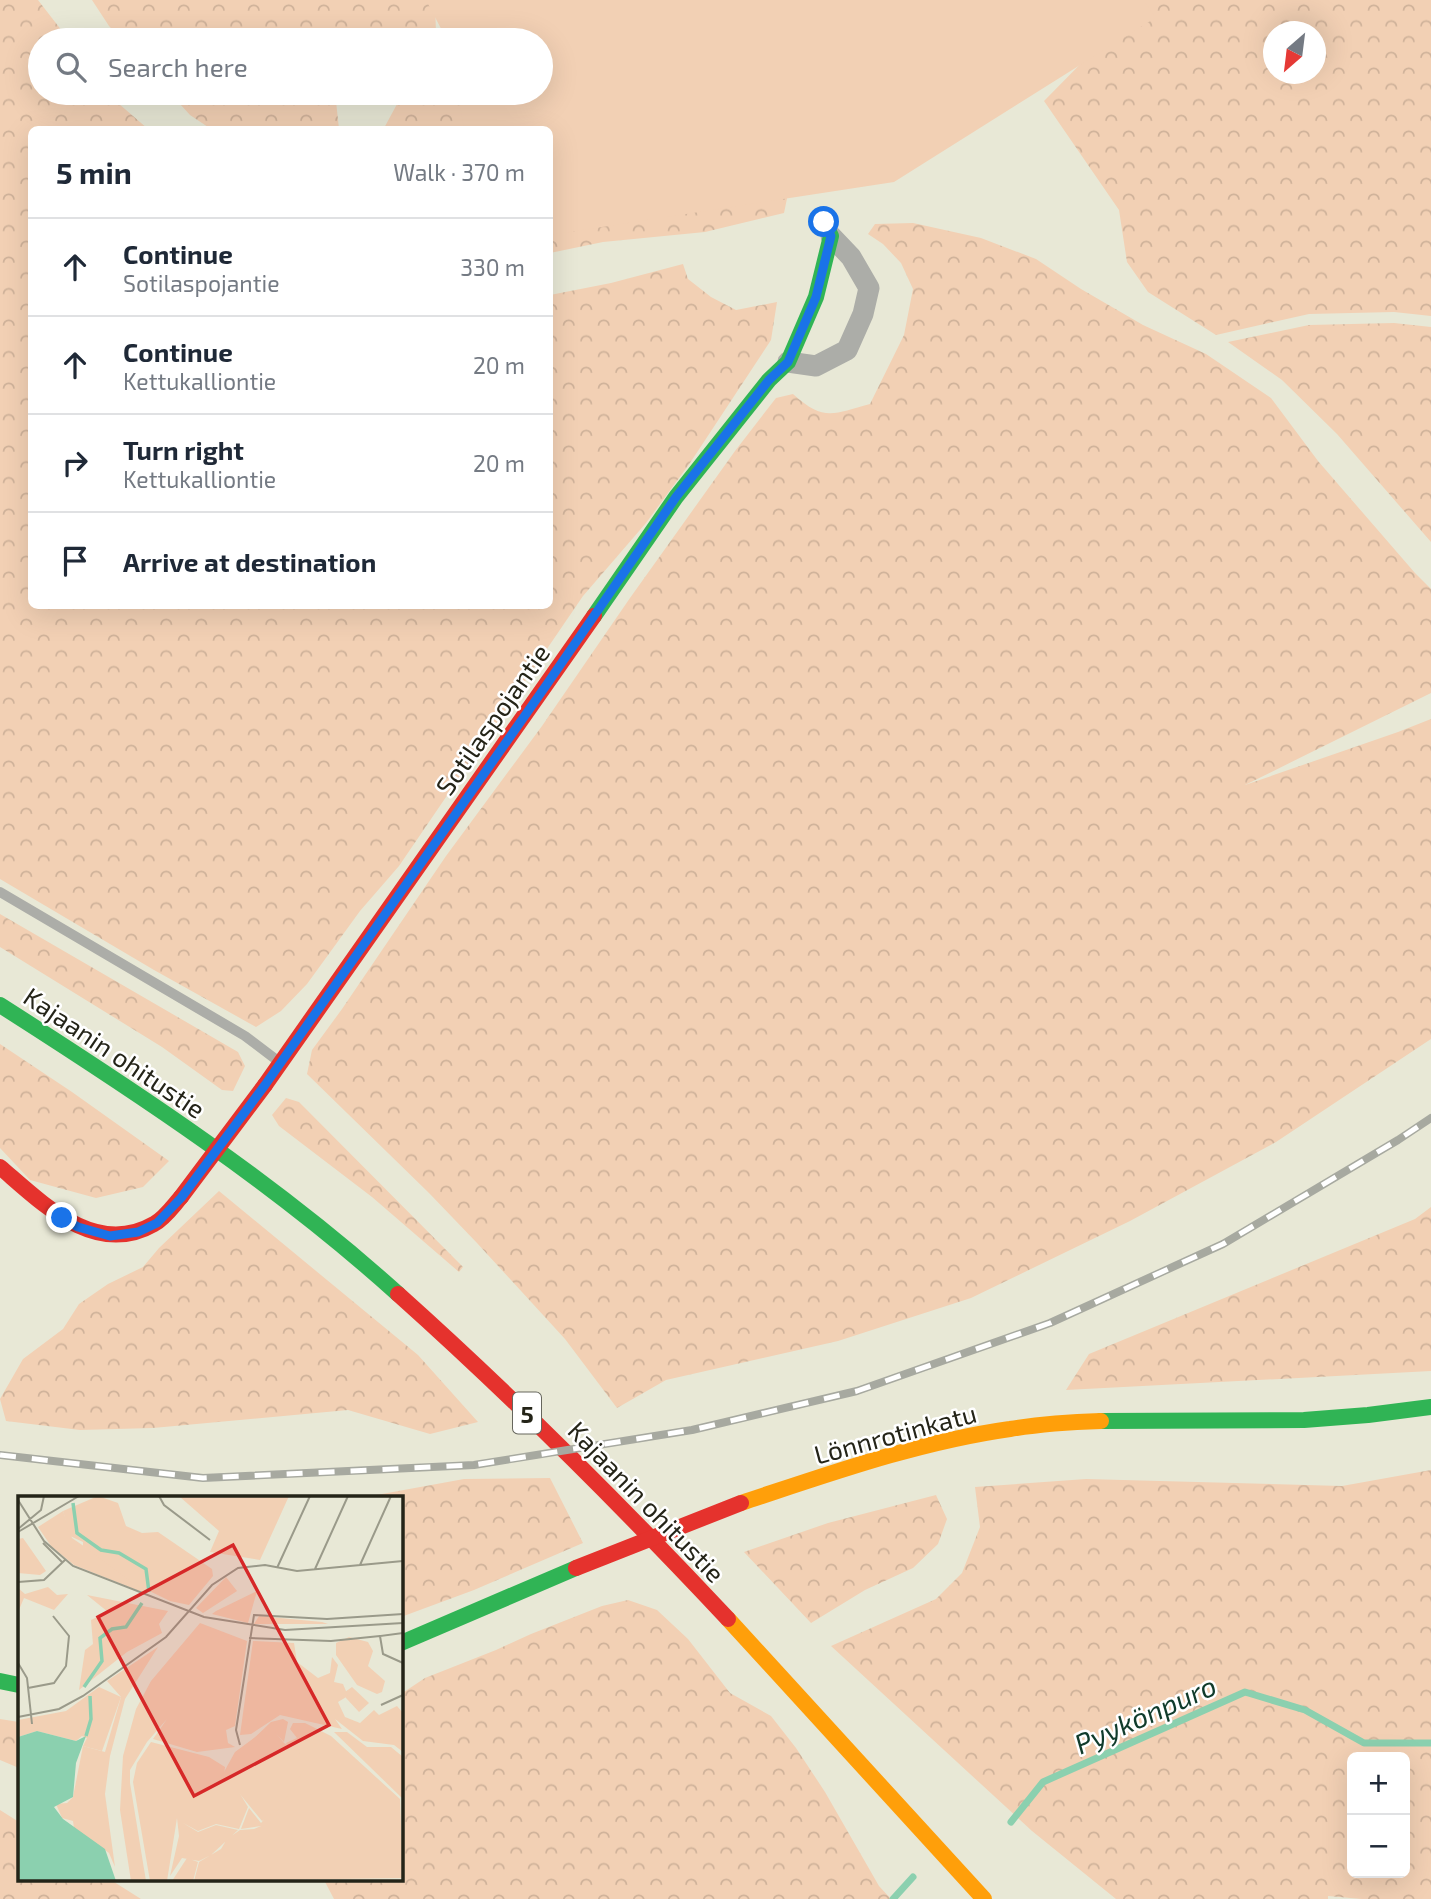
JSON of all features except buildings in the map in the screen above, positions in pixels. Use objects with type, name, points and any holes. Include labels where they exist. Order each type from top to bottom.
[{"type":"main road","name":"Sotilaspojantie","points":[[0,1167],[62,1218],[78,1227],[110,1236],[138,1232],[157,1223],[181,1198],[265,1085],[676,497],[769,380],[788,362],[816,297],[827,229]]},
{"type":"main road","name":"Kajaanin ohitustie","points":[[0,1005],[136,1091],[244,1171],[384,1282],[469,1357],[556,1440],[685,1575],[984,1899]]},
{"type":"main road","name":"Lönnrotinkatu","points":[[402,1643],[576,1568],[741,1503],[907,1451],[961,1437],[1047,1424],[1138,1420],[1305,1420],[1431,1407]]},
{"type":"main road","points":[[0,1681],[18,1685]]},
{"type":"street","points":[[788,362],[816,366],[847,350],[863,314],[869,288],[851,257],[827,229]]},
{"type":"lane","points":[[0,892],[245,1036],[280,1062]]},
{"type":"green space","points":[[0,0],[38,0],[60,28],[28,28],[28,105],[120,105],[145,126],[28,126],[28,609],[553,609],[553,294],[611,283],[683,264],[688,279],[711,297],[736,310],[777,302],[771,340],[690,463],[646,523],[583,596],[399,866],[360,911],[307,984],[281,1011],[256,1027],[0,879]]},
{"type":"green space","points":[[92,0],[435,0],[436,28],[109,26]]},
{"type":"green space","points":[[426,0],[1144,0],[1155,18],[894,182],[553,235],[553,126],[464,126],[460,105],[553,105],[553,28],[441,28]]},
{"type":"green space","points":[[1125,0],[1431,0],[1431,316],[1394,312],[1309,314],[1216,335],[1148,292],[1127,262],[1119,210],[1044,101],[1106,38]]},
{"type":"green space","points":[[181,105],[336,105],[339,126],[206,126]]},
{"type":"green space","points":[[397,105],[461,105],[467,126],[385,126]]},
{"type":"green space","points":[[790,184],[784,213],[705,232],[603,242],[553,252],[553,215]]},
{"type":"green space","points":[[913,223],[981,238],[1036,259],[1143,325],[1206,354],[1271,398],[1318,461],[1431,589],[1431,693],[1245,785],[1431,719],[1431,1039],[1276,1142],[1130,1221],[971,1298],[838,1341],[666,1380],[617,1408],[565,1339],[477,1243],[307,1074],[312,1050],[446,856],[542,726],[735,451],[776,398],[793,394],[813,409],[829,413],[870,404],[904,335],[913,289],[901,263],[883,244],[868,234],[875,224]]},
{"type":"green space","points":[[1394,323],[1431,327],[1431,542],[1337,434],[1282,380],[1228,342],[1309,325]]},
{"type":"green space","points":[[0,914],[238,1052],[245,1066],[233,1091],[222,1090],[162,1047],[0,947]]},
{"type":"green space","points":[[0,1044],[169,1161],[143,1187],[96,1198],[30,1180],[0,1148]]},
{"type":"green space","points":[[286,1098],[299,1102],[463,1267],[459,1272],[372,1197],[279,1126],[272,1115]]},
{"type":"green space","points":[[219,1191],[418,1355],[478,1422],[430,1434],[348,1410],[153,1428],[80,1430],[6,1421],[0,1399],[23,1359],[63,1329],[79,1304],[108,1284],[143,1267],[159,1248]]},
{"type":"green space","points":[[1431,1207],[1431,1371],[1066,1390],[1089,1354],[1415,1219]]},
{"type":"green space","points":[[1431,1470],[1431,1899],[1328,1896],[1328,1899],[1116,1899],[1032,1831],[831,1646],[936,1599],[962,1573],[980,1527],[975,1487],[1086,1479],[1342,1486]]},
{"type":"green space","points":[[550,1478],[583,1543],[474,1590],[402,1617],[402,1496],[371,1496],[464,1479]]},
{"type":"green space","points":[[936,1495],[947,1519],[938,1544],[913,1568],[865,1590],[811,1623],[744,1552],[828,1523]]},
{"type":"green space","points":[[628,1600],[657,1610],[688,1639],[730,1693],[771,1716],[825,1792],[879,1886],[891,1899],[334,1899],[325,1882],[402,1882],[402,1693],[425,1678],[602,1606]]},
{"type":"green space","points":[[0,1719],[18,1722],[18,1768],[0,1760]]},
{"type":"green space","points":[[0,1810],[18,1821],[18,1882],[114,1882],[141,1899],[0,1899]]},
{"type":"waterway","name":"Pyykönpuro","points":[[1011,1822],[1043,1782],[1245,1692],[1305,1710],[1364,1743],[1431,1743]]},
{"type":"waterway","name":"Pyykönpuro","points":[[893,1899],[913,1877]]},
{"type":"railway","points":[[0,1455],[203,1478],[474,1465],[692,1430],[857,1391],[1050,1323],[1223,1244],[1431,1118]]},
{"type":"traffic: fast","points":[[594,616],[676,497],[769,380],[788,362],[816,297],[831,236],[824,222]]},
{"type":"traffic: fast","points":[[0,1005],[154,1106],[255,1177],[398,1294]]},
{"type":"traffic: fast","points":[[1101,1421],[1304,1420],[1431,1407]]},
{"type":"traffic: fast","points":[[402,1643],[576,1568]]},
{"type":"traffic: fast","points":[[0,1681],[18,1685]]},
{"type":"traffic: slow","points":[[741,1503],[874,1460],[942,1442],[1021,1427],[1101,1421]]},
{"type":"traffic: slow","points":[[728,1619],[984,1899]]},
{"type":"traffic: jam","points":[[265,1085],[594,616]]},
{"type":"traffic: jam","points":[[181,1197],[265,1085]]},
{"type":"traffic: jam","points":[[0,1167],[33,1196],[71,1222],[90,1230],[111,1234],[132,1233],[154,1224],[181,1197]]},
{"type":"traffic: jam","points":[[398,1294],[566,1453],[728,1619]]},
{"type":"traffic: jam","points":[[576,1568],[741,1503]]},
{"type":"route","points":[[62,1218],[78,1227],[110,1236],[138,1232],[157,1223],[181,1198],[265,1085],[676,497],[769,380],[788,362],[816,297],[831,236],[824,222]]}]
